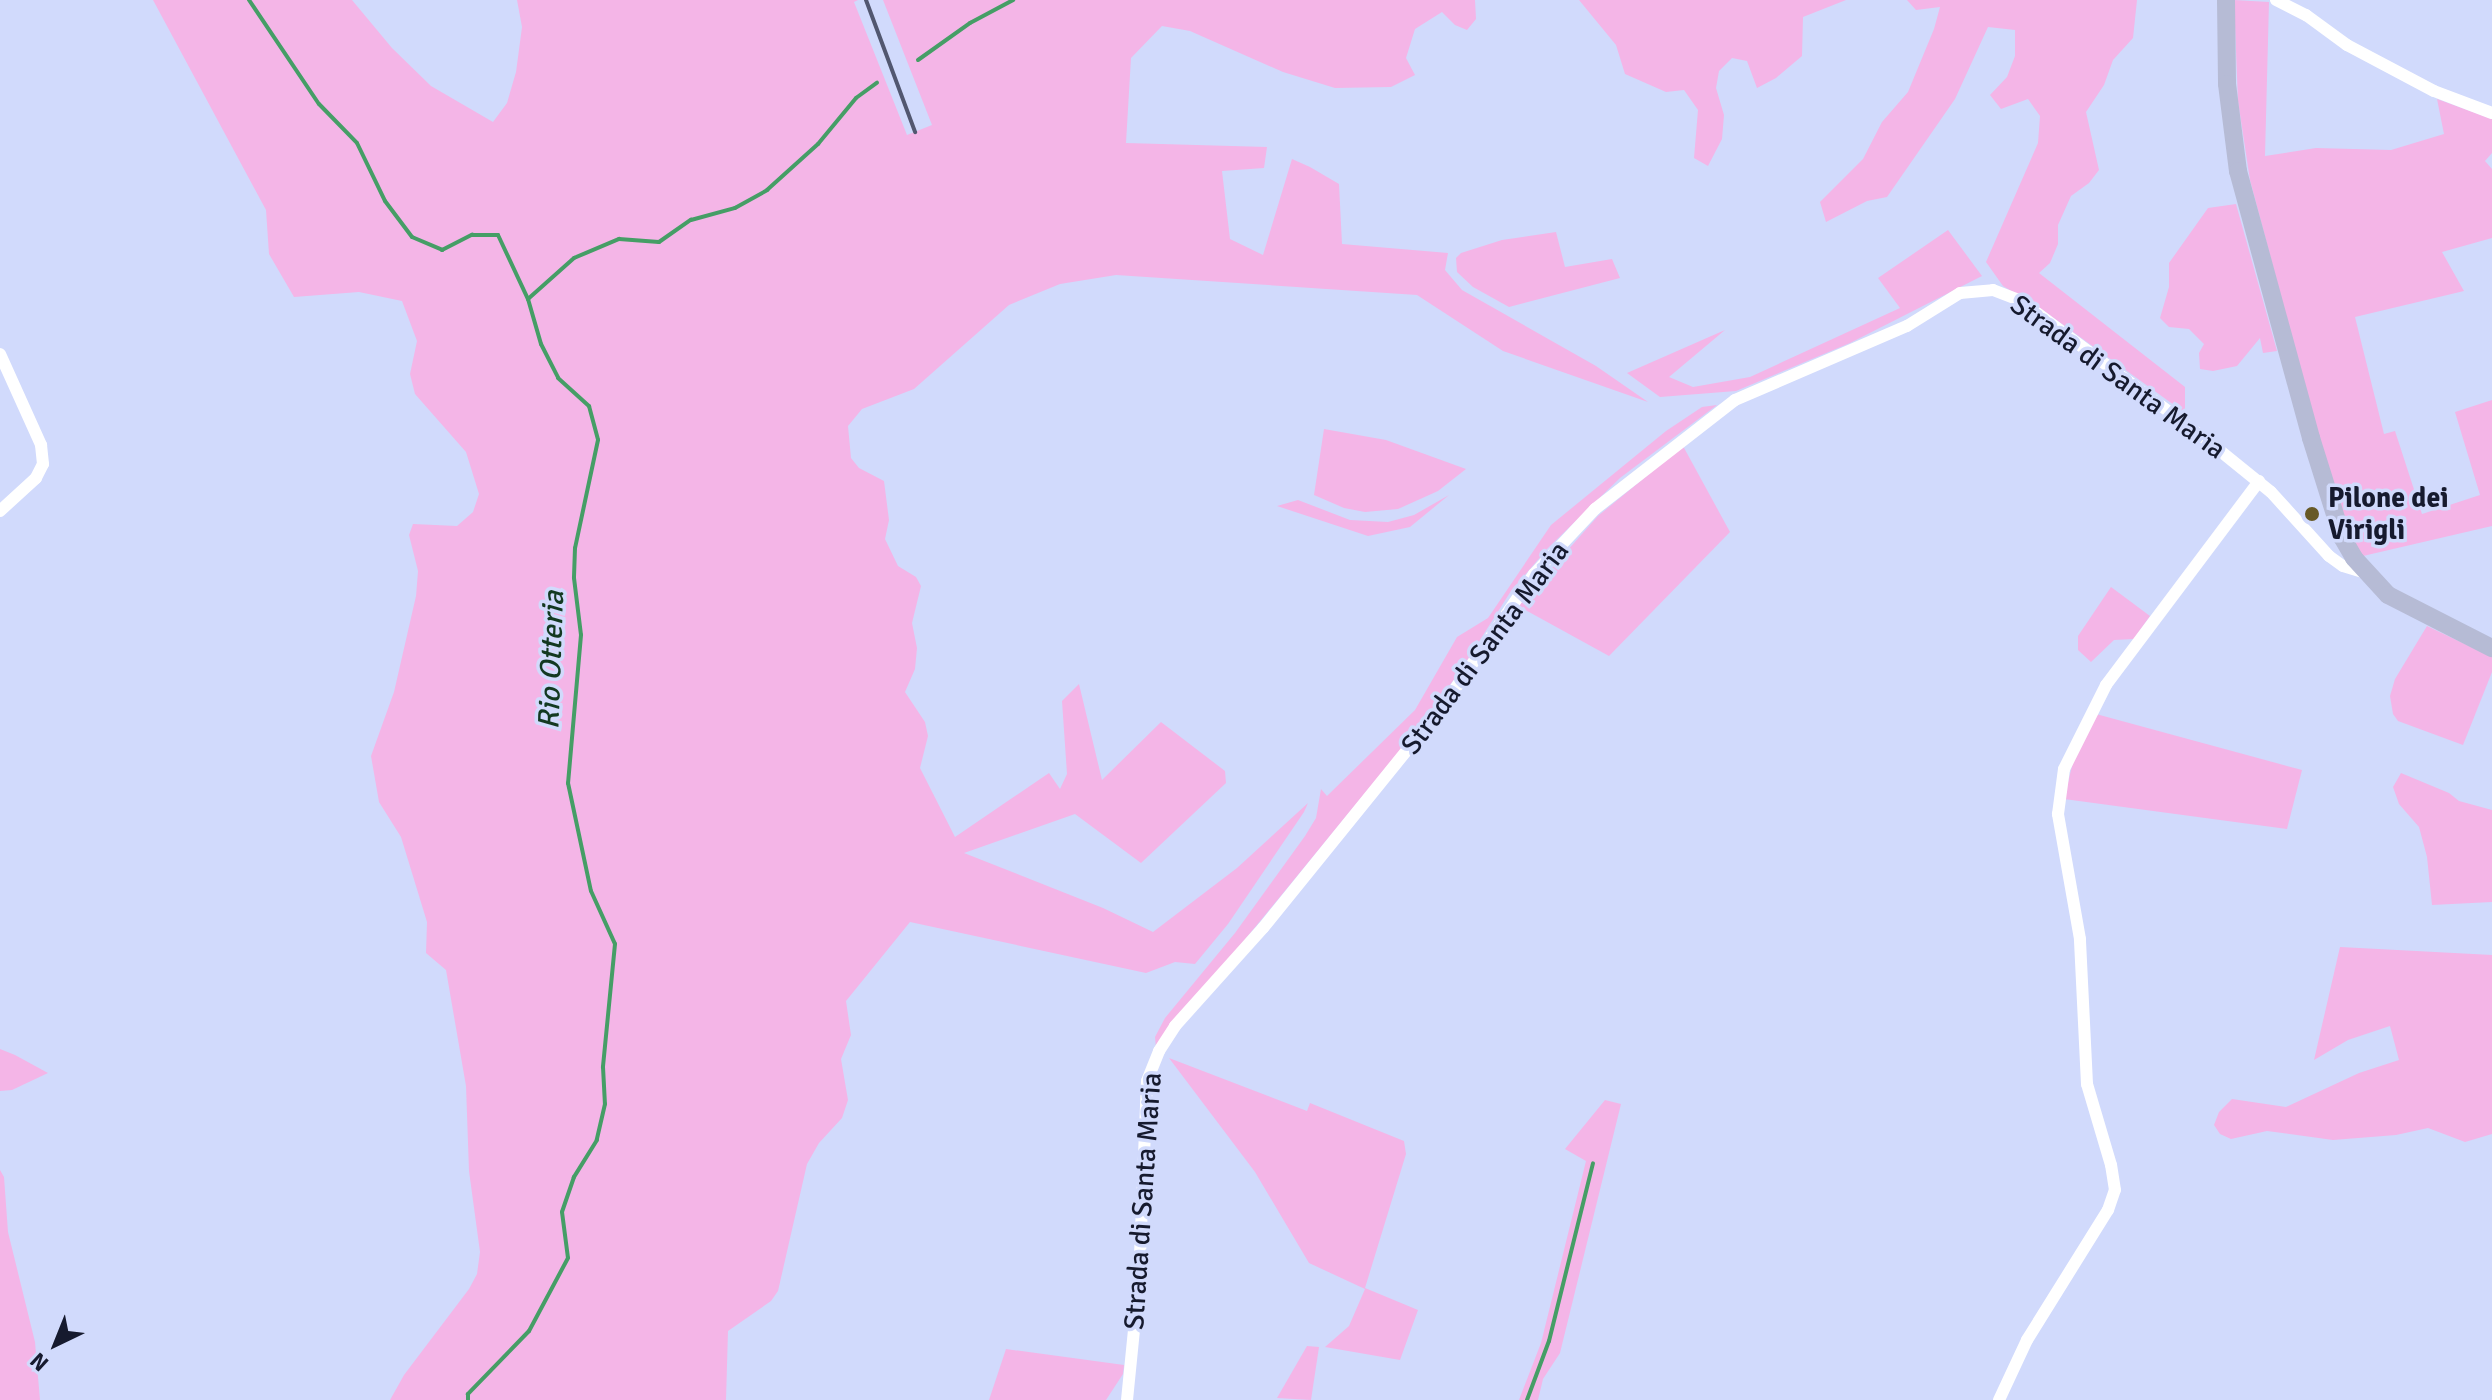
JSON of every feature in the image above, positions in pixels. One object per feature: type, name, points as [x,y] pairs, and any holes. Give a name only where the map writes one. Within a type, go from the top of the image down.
[{"type":"main road","points":[[2226,0],[2227,84],[2240,180],[2335,514],[2347,546],[2366,573],[2407,607],[2492,648]]},
{"type":"street","points":[[2276,0],[2306,15],[2347,45],[2434,91],[2492,113]]},
{"type":"street","name":"Strada di Santa Maria","points":[[1127,1400],[1139,1280],[1147,1081],[1153,1061],[1175,1026],[1263,928],[1446,702],[1522,589],[1588,515],[1648,465],[1742,396],[1907,326],[1960,293],[1981,288],[2021,301],[2259,481],[2329,556],[2343,566],[2366,573]]},
{"type":"street","points":[[0,354],[41,445],[43,464],[36,478],[0,511]]},
{"type":"street","points":[[1999,1400],[2027,1340],[2108,1210],[2115,1190],[2087,1084],[2081,951],[2058,814],[2064,769],[2106,685],[2259,481]]},
{"type":"shaded area","points":[[153,0],[352,0],[392,48],[431,86],[493,122],[507,103],[516,72],[522,27],[517,0],[858,0],[854,2],[907,135],[932,125],[883,0],[1475,0],[1476,19],[1467,30],[1455,25],[1442,12],[1415,29],[1406,58],[1415,75],[1391,87],[1335,88],[1283,72],[1190,31],[1162,26],[1131,58],[1126,143],[1267,147],[1264,168],[1222,171],[1230,239],[1263,255],[1292,159],[1310,167],[1339,184],[1342,244],[1448,253],[1445,270],[1462,290],[1596,366],[1648,402],[1503,351],[1417,295],[1116,275],[1060,284],[1009,305],[914,389],[862,409],[848,426],[851,458],[859,468],[884,481],[889,520],[885,539],[898,566],[916,577],[921,586],[912,623],[917,648],[915,669],[905,692],[925,722],[928,736],[920,768],[955,837],[1049,773],[1060,789],[1067,774],[1062,701],[1079,684],[1102,780],[1161,722],[1225,771],[1226,783],[1141,863],[1075,814],[964,853],[1103,908],[1153,932],[1237,868],[1308,803],[1304,812],[1228,924],[1195,964],[1175,962],[1146,973],[910,922],[846,1001],[851,1035],[841,1059],[848,1100],[842,1118],[819,1143],[807,1164],[778,1291],[771,1301],[728,1331],[726,1400],[390,1400],[404,1375],[469,1289],[477,1274],[480,1252],[469,1171],[466,1086],[446,970],[426,953],[427,922],[401,837],[379,802],[371,756],[394,692],[416,596],[418,571],[409,535],[413,524],[457,526],[473,512],[479,494],[466,452],[415,394],[410,374],[417,341],[402,301],[359,292],[294,297],[269,254],[266,210]]},
{"type":"shaded area","points":[[1579,0],[1846,0],[1803,17],[1802,56],[1776,78],[1757,88],[1747,61],[1732,58],[1719,71],[1716,88],[1724,115],[1722,139],[1708,166],[1694,158],[1698,110],[1684,90],[1666,92],[1625,74],[1616,45]]},
{"type":"shaded area","points":[[1907,0],[2137,0],[2133,38],[2113,60],[2104,85],[2086,112],[2099,170],[2089,183],[2071,196],[2058,225],[2058,244],[2050,263],[2039,273],[2185,387],[2185,413],[2040,308],[2003,286],[1986,262],[2038,143],[2040,116],[2028,99],[2001,109],[1990,95],[2007,77],[2015,56],[2015,30],[1988,27],[1955,99],[1887,197],[1867,201],[1826,222],[1820,202],[1863,159],[1882,122],[1908,92],[1934,29],[1940,7],[1916,10]]},
{"type":"shaded area","points":[[2234,0],[2269,2],[2265,156],[2316,148],[2391,150],[2444,134],[2437,99],[2492,119],[2492,153],[2485,161],[2492,169],[2492,238],[2442,252],[2464,291],[2355,317],[2384,434],[2395,431],[2422,514],[2480,495],[2455,412],[2492,400],[2492,526],[2363,556],[2352,539],[2318,436],[2250,180],[2238,101]]},
{"type":"shaded area","points":[[2236,204],[2277,351],[2263,353],[2260,338],[2237,366],[2213,371],[2200,369],[2199,353],[2204,344],[2189,329],[2169,327],[2160,318],[2169,287],[2169,263],[2208,208]]},
{"type":"shaded area","points":[[1948,230],[1982,276],[1850,343],[1736,391],[1660,397],[1627,373],[1725,330],[1669,377],[1693,387],[1750,377],[1900,308],[1878,278]]},
{"type":"shaded area","points":[[1556,232],[1565,267],[1612,259],[1620,278],[1509,307],[1473,287],[1457,272],[1456,258],[1461,253],[1502,240]]},
{"type":"shaded area","points":[[1717,405],[1620,478],[1548,548],[1511,591],[1461,670],[1411,737],[1156,1048],[1155,1037],[1165,1018],[1235,933],[1305,836],[1316,818],[1321,789],[1327,796],[1415,710],[1457,637],[1488,618],[1551,525],[1666,431],[1702,407]]},
{"type":"shaded area","points":[[1324,429],[1386,440],[1466,469],[1438,491],[1398,509],[1365,512],[1344,508],[1314,495]]},
{"type":"shaded area","points":[[1683,446],[1730,532],[1609,656],[1518,606],[1598,516]]},
{"type":"shaded area","points":[[1449,495],[1410,527],[1368,536],[1277,506],[1298,500],[1350,520],[1388,522],[1414,515]]},
{"type":"shaded area","points":[[2111,587],[2150,616],[2134,639],[2114,640],[2091,662],[2078,650],[2078,636]]},
{"type":"shaded area","points":[[2427,626],[2492,657],[2492,672],[2463,745],[2398,721],[2393,714],[2390,696],[2395,679]]},
{"type":"shaded area","points":[[2096,714],[2302,770],[2287,829],[2064,799],[2073,762]]},
{"type":"shaded area","points":[[2401,773],[2449,793],[2459,801],[2492,810],[2492,902],[2432,905],[2427,857],[2419,827],[2399,804],[2393,787]]},
{"type":"shaded area","points":[[2340,947],[2492,955],[2492,1134],[2465,1142],[2428,1128],[2396,1135],[2333,1140],[2267,1131],[2231,1139],[2220,1134],[2214,1125],[2219,1112],[2232,1099],[2286,1107],[2359,1073],[2399,1060],[2390,1026],[2348,1040],[2314,1060]]},
{"type":"shaded area","points":[[0,1049],[48,1073],[12,1090],[0,1091]]},
{"type":"shaded area","points":[[1169,1058],[1307,1111],[1310,1103],[1404,1141],[1406,1154],[1365,1288],[1418,1310],[1400,1360],[1325,1347],[1349,1326],[1365,1289],[1309,1263],[1255,1172]]},
{"type":"shaded area","points":[[1605,1100],[1621,1104],[1560,1353],[1543,1379],[1538,1400],[1519,1400],[1541,1343],[1586,1161],[1565,1149]]},
{"type":"shaded area","points":[[0,1170],[4,1177],[8,1232],[35,1342],[40,1400],[0,1400]]},
{"type":"shaded area","points":[[1307,1346],[1319,1347],[1311,1400],[1277,1398]]},
{"type":"shaded area","points":[[1006,1349],[1124,1365],[1123,1374],[1106,1400],[989,1400]]},
{"type":"waterway","name":"Rio Otteria","points":[[249,0],[319,104],[357,143],[385,201],[412,237],[442,250],[472,235],[498,235],[528,299],[541,344],[558,378],[589,406],[598,440],[575,548],[574,578],[581,635],[568,783],[591,891],[615,944],[603,1067],[605,1104],[597,1140],[574,1177],[562,1212],[568,1258],[529,1331],[468,1394],[468,1400]]},
{"type":"waterway","points":[[918,60],[970,23],[1013,0]]},
{"type":"waterway","points":[[528,299],[574,258],[619,239],[659,242],[691,220],[735,208],[767,190],[818,144],[856,98],[877,83]]},
{"type":"waterway","points":[[1527,1400],[1549,1341],[1593,1163]]},
{"type":"railway","points":[[866,0],[915,132]]},
{"type":"place","name":"Pilone dei Virigli","points":[[2312,514]]}]
